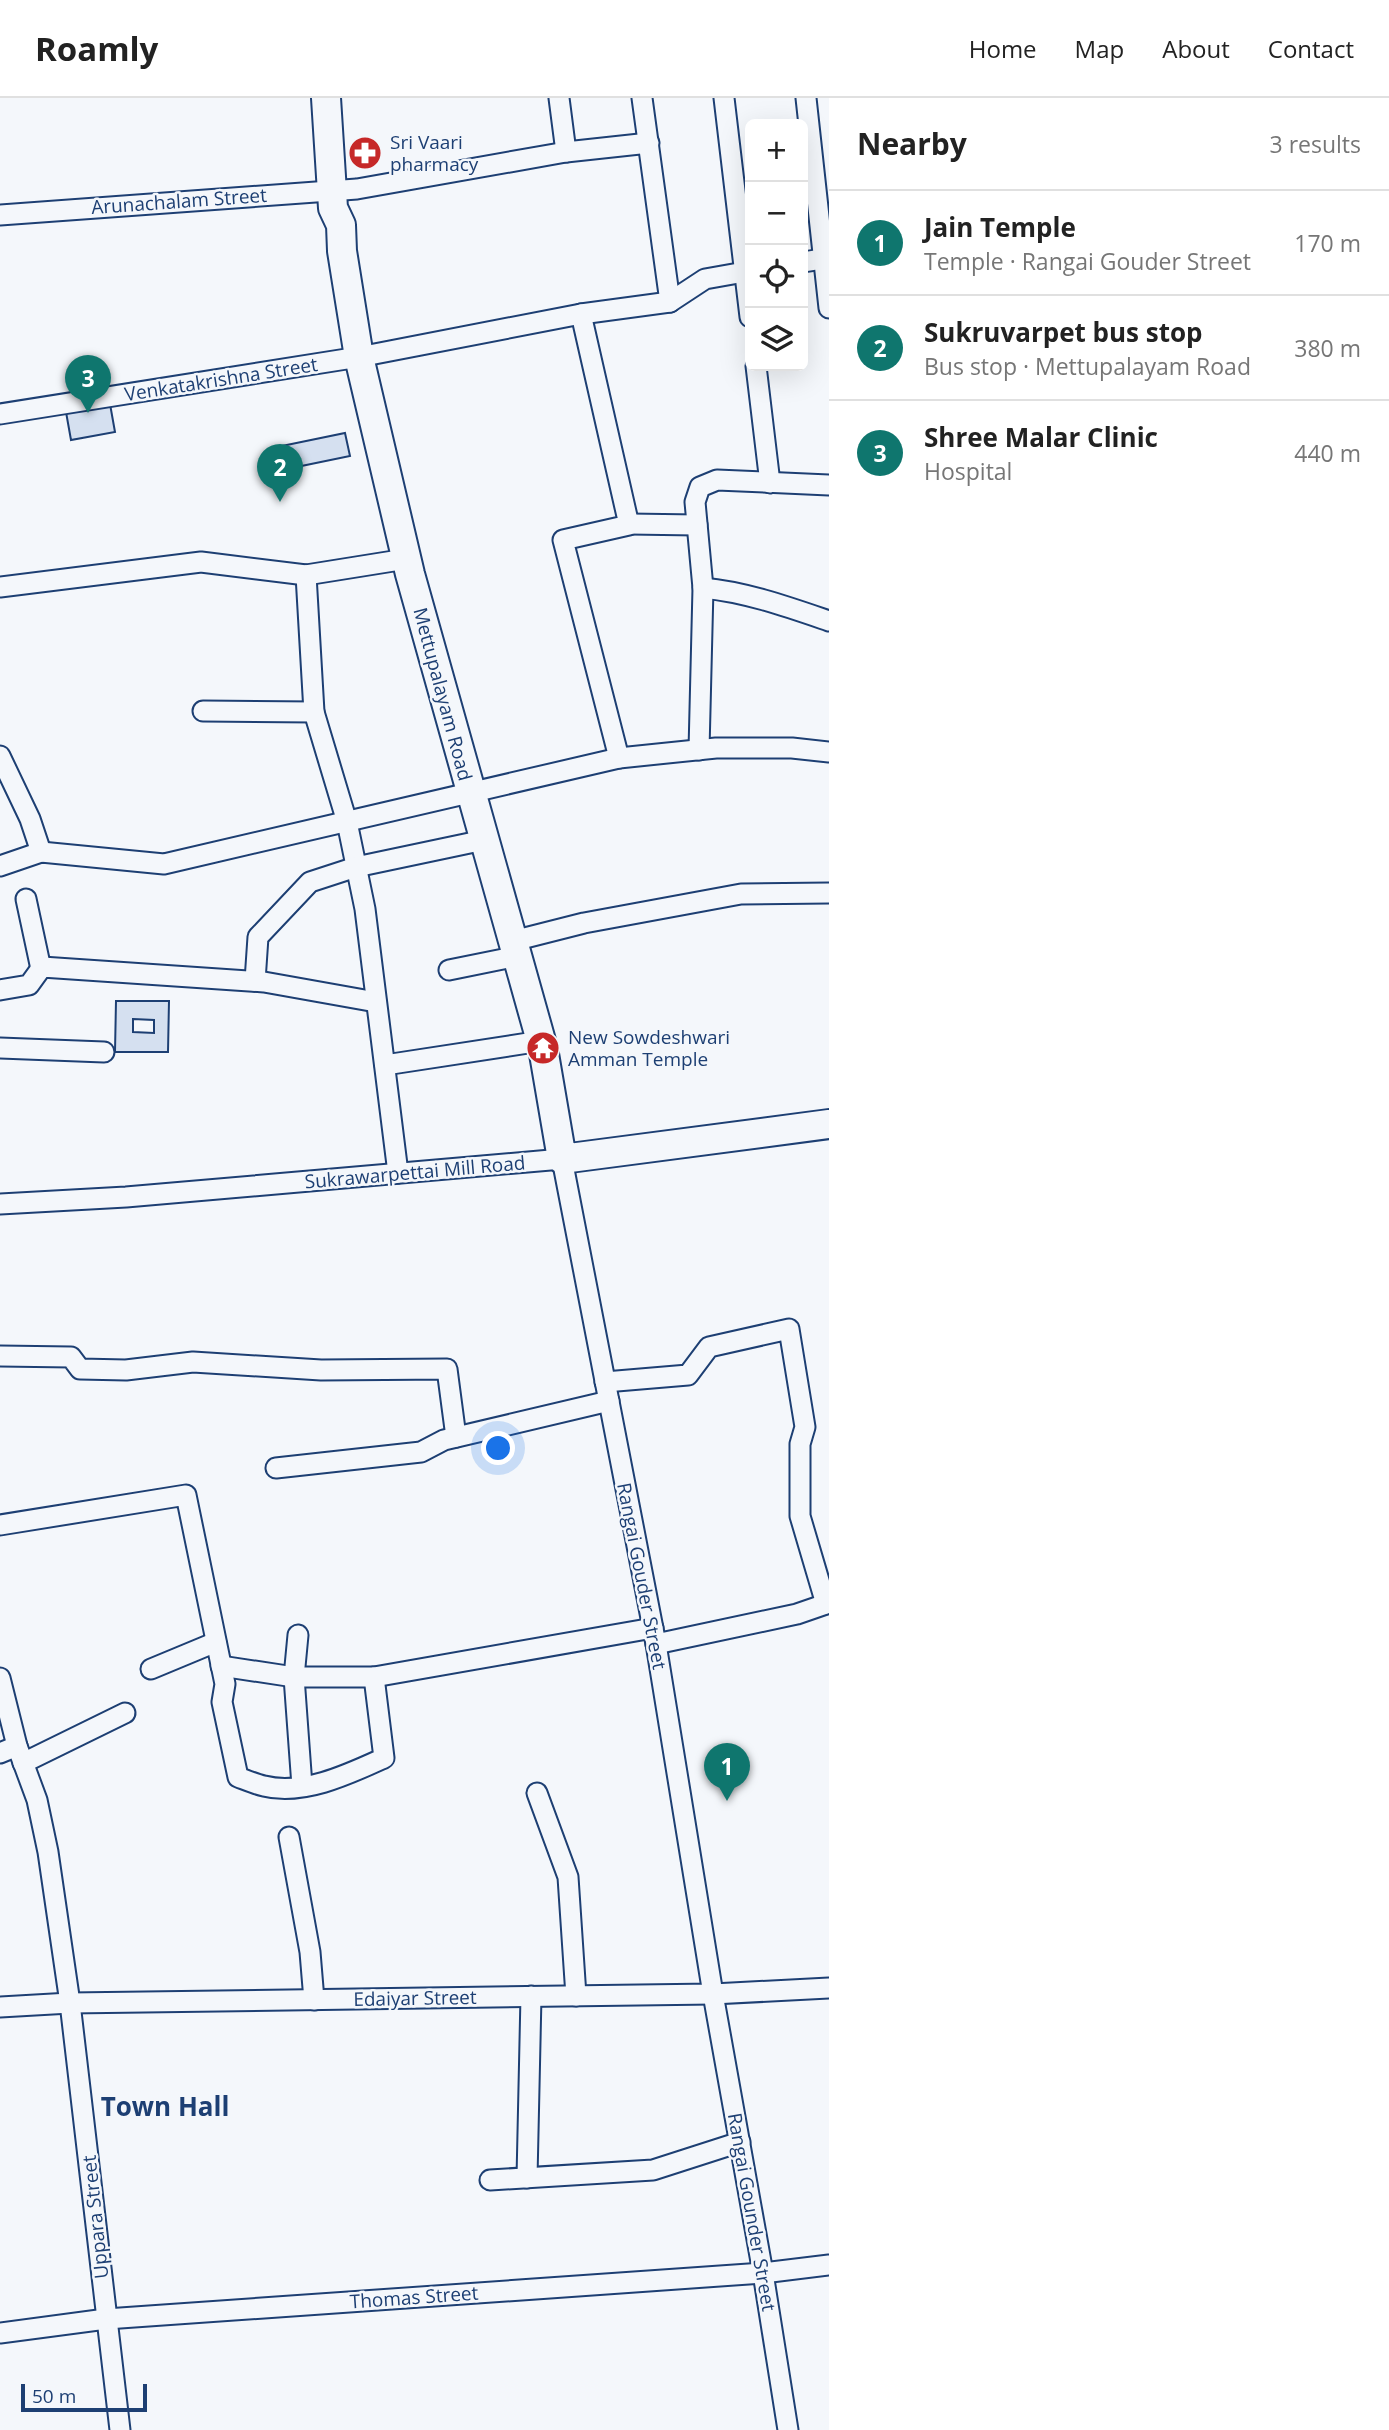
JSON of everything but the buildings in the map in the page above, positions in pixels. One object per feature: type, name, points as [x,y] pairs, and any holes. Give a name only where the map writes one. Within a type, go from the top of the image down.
[{"type":"highway","name":"Mettupalayam Road","points":[[326,98],[346,190]]},
{"type":"highway","name":"Mettupalayam Road","points":[[345,98],[346,190],[333,208],[341,225],[342,251],[359,357],[406,559],[541,1041],[562,1159]]},
{"type":"highway","name":"Sukrawarpettai Mill Road","points":[[562,1159],[829,1124]]},
{"type":"street","points":[[559,98],[566,152]]},
{"type":"street","points":[[642,98],[670,302],[705,279],[745,272]]},
{"type":"street","points":[[724,98],[745,250]]},
{"type":"street","points":[[806,98],[826,258],[829,308]]},
{"type":"street","name":"Arunachalam Street","points":[[0,215],[346,190],[566,152],[649,144]]},
{"type":"street","points":[[808,261],[826,258]]},
{"type":"street","name":"Venkatakrishna Street","points":[[0,414],[359,357],[581,314],[670,302]]},
{"type":"street","points":[[581,314],[629,524]]},
{"type":"street","points":[[757,371],[770,483]]},
{"type":"street","points":[[699,750],[703,588],[695,502],[700,487],[717,480],[829,485]]},
{"type":"street","points":[[619,758],[563,540],[629,524],[697,525]]},
{"type":"street","points":[[0,587],[201,562],[306,575],[406,559]]},
{"type":"street","points":[[306,575],[314,712],[347,822],[365,909],[398,1173]]},
{"type":"street","points":[[703,588],[772,602],[829,621]]},
{"type":"street","points":[[203,711],[314,712]]},
{"type":"street","points":[[0,866],[41,852],[164,864],[619,758],[699,750],[792,748],[829,752]]},
{"type":"street","points":[[0,755],[30,819],[41,852]]},
{"type":"street","points":[[255,981],[258,937],[310,882],[356,867],[484,840]]},
{"type":"street","points":[[449,970],[584,923],[741,894],[829,893]]},
{"type":"street","points":[[26,899],[41,969]]},
{"type":"street","points":[[0,990],[29,985],[42,967],[255,981],[376,1002]]},
{"type":"street","points":[[384,1065],[541,1041]]},
{"type":"street","points":[[0,1048],[104,1052]]},
{"type":"street","name":"Sukrawarpettai Mill Road","points":[[0,1204],[126,1197],[562,1159]]},
{"type":"street","name":"Rangai Gouder Street","points":[[562,1159],[655,1636],[713,1994]]},
{"type":"street","points":[[221,1666],[294,1677],[374,1677],[797,1615],[827,1604],[800,1516],[800,1444],[805,1427],[789,1329],[709,1347],[688,1375],[607,1391],[444,1440],[421,1452],[276,1468]]},
{"type":"street","points":[[0,1356],[71,1357],[80,1369],[126,1370],[192,1362],[321,1370],[447,1369],[456,1437]]},
{"type":"street","points":[[0,1525],[186,1495],[225,1684],[222,1702],[238,1777],[265,1787],[302,1786],[341,1778],[384,1758],[374,1677]]},
{"type":"street","points":[[298,1635],[294,1677],[302,1786]]},
{"type":"street","points":[[151,1670],[216,1642]]},
{"type":"street","name":"Uppara Street","points":[[0,1678],[13,1754],[37,1800],[48,1852],[70,2003],[120,2430]]},
{"type":"street","points":[[13,1754],[125,1713]]},
{"type":"street","points":[[537,1793],[568,1877],[576,1996]]},
{"type":"street","points":[[289,1837],[310,1952],[314,2000]]},
{"type":"street","name":"Edaiyar Street","points":[[0,2007],[70,2003],[713,1994],[829,1987]]},
{"type":"street","name":"Rangai Gounder Street","points":[[713,1994],[788,2430]]},
{"type":"street","points":[[527,2178],[531,1996]]},
{"type":"street","points":[[490,2180],[653,2170],[740,2141]]},
{"type":"street","name":"Thomas Street","points":[[0,2333],[106,2319],[763,2273],[829,2265]]},
{"type":"place","name":"Sri Vaari pharmacy","points":[[365,153]]},
{"type":"place","name":"Shree Malar Clinic","points":[[88,413]]},
{"type":"place","name":"Sukruvarpet bus stop","points":[[280,502]]},
{"type":"place","name":"New Sowdeshwari Amman Temple","points":[[543,1048]]},
{"type":"place","name":"Jain Temple","points":[[727,1801]]},
{"type":"district","name":"Town Hall","points":[[165,2107]]}]
